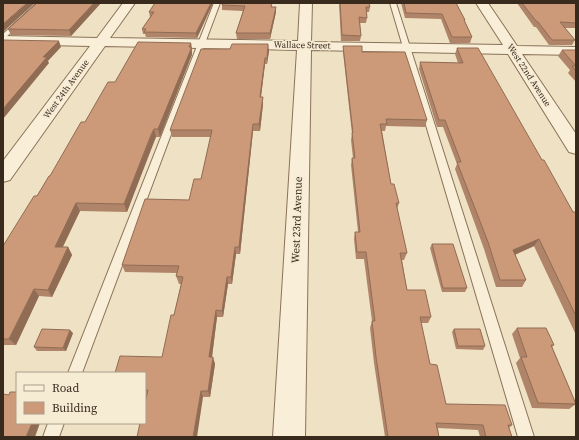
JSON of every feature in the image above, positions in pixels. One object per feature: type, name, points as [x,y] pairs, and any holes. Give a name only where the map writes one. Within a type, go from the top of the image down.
[{"type":"street","name":"West 24th Avenue","points":[[3,175],[129,3]]},
{"type":"street","name":"West 23rd Avenue","points":[[289,437],[306,3]]},
{"type":"street","name":"West 22nd Avenue","points":[[482,3],[576,148]]},
{"type":"street","name":"Wallace Street","points":[[3,39],[576,51]]},
{"type":"lane","points":[[3,39],[40,3]]},
{"type":"lane","points":[[75,372],[217,3]]},
{"type":"lane","points":[[394,3],[526,437]]},
{"type":"lane","points":[[51,437],[56,424]]},
{"type":"building","points":[[3,3],[27,3],[3,24]]},
{"type":"building","points":[[37,3],[94,3],[69,30],[8,29]]},
{"type":"building","points":[[155,3],[211,3],[196,33],[144,32],[146,29],[142,29],[154,12],[149,12]]},
{"type":"building","points":[[223,3],[272,3],[271,7],[276,7],[270,33],[236,33],[245,6],[222,5]]},
{"type":"building","points":[[340,3],[369,3],[370,7],[366,7],[367,18],[359,17],[361,36],[342,35]]},
{"type":"building","points":[[404,3],[456,3],[472,37],[452,37],[442,14],[406,13]]},
{"type":"building","points":[[522,3],[576,4],[576,23],[560,22],[575,40],[552,40]]},
{"type":"building","points":[[3,40],[59,41],[43,57],[47,57],[3,109]]},
{"type":"building","points":[[138,42],[191,43],[189,47],[191,47],[191,49],[158,129],[154,129],[151,135],[124,204],[76,203],[55,247],[68,247],[48,290],[34,289],[9,339],[3,339],[3,246],[34,196],[37,196],[50,176],[81,122],[85,122],[108,82],[115,82]]},
{"type":"building","points":[[232,44],[268,44],[260,97],[263,97],[259,124],[253,124],[239,247],[235,247],[231,277],[227,277],[222,311],[216,310],[209,357],[213,357],[208,391],[201,391],[193,437],[137,437],[140,424],[146,424],[146,399],[148,390],[146,390],[146,372],[115,372],[120,356],[162,357],[171,315],[174,315],[183,277],[176,276],[179,266],[122,265],[145,199],[189,200],[194,179],[201,179],[212,130],[170,130],[201,49],[230,49]]},
{"type":"building","points":[[343,46],[362,46],[362,52],[405,52],[427,120],[386,119],[387,124],[380,124],[391,184],[394,184],[399,203],[396,203],[407,253],[400,253],[407,290],[425,290],[431,317],[420,317],[430,364],[437,365],[446,404],[505,405],[512,425],[508,425],[512,437],[486,437],[483,425],[436,423],[439,437],[388,437],[376,357],[372,321],[375,321],[366,252],[357,252],[355,232],[360,232],[352,158],[355,158]]},
{"type":"building","points":[[457,48],[478,48],[542,160],[544,160],[573,212],[576,213],[576,316],[539,239],[513,250],[526,280],[500,280],[488,242],[457,162],[461,162],[445,120],[439,120],[420,62],[463,63]]},
{"type":"building","points":[[562,50],[576,50],[576,66]]},
{"type":"building","points":[[432,244],[453,244],[467,288],[443,288]]},
{"type":"building","points":[[517,328],[546,328],[554,345],[551,345],[576,404],[538,403],[521,357],[527,357]]},
{"type":"building","points":[[42,329],[70,330],[63,348],[34,347]]},
{"type":"building","points":[[454,329],[480,329],[485,346],[458,346]]},
{"type":"building","points":[[10,392],[16,392],[16,424],[32,424],[26,437],[3,437],[3,394],[9,395]]}]
